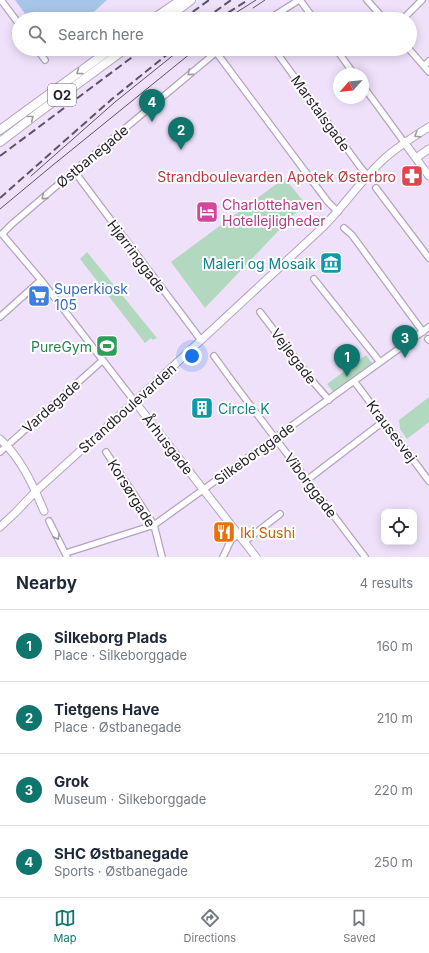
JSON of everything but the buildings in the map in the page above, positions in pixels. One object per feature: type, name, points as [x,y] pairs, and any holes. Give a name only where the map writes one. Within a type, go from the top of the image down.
[{"type":"main road","points":[[163,12],[181,0]]},
{"type":"main road","points":[[175,12],[191,0]]},
{"type":"main road","name":"O2","points":[[0,130],[101,56]]},
{"type":"main road","name":"O2","points":[[0,142],[115,56]]},
{"type":"street","points":[[1,0],[12,15]]},
{"type":"street","points":[[280,12],[300,0],[309,12]]},
{"type":"street","points":[[367,0],[378,12]]},
{"type":"street","points":[[410,12],[422,0]]},
{"type":"street","points":[[42,56],[45,60]]},
{"type":"street","name":"Østbanegade","points":[[2,234],[74,171],[211,56]]},
{"type":"street","points":[[222,56],[328,202],[338,212]]},
{"type":"street","name":"Marstalsgade","points":[[279,56],[368,176]]},
{"type":"street","points":[[341,56],[350,68]]},
{"type":"street","points":[[415,56],[429,72]]},
{"type":"street","points":[[424,66],[429,60]]},
{"type":"street","points":[[369,94],[429,176]]},
{"type":"street","name":"Strandboulevarden","points":[[0,527],[36,491],[135,402],[322,228],[338,212],[384,159],[404,142],[429,127]]},
{"type":"street","points":[[416,158],[429,149]]},
{"type":"street","name":"Hjørringgade","points":[[74,171],[201,340]]},
{"type":"street","points":[[376,188],[429,258]]},
{"type":"street","points":[[344,228],[352,235],[423,332]]},
{"type":"street","name":"Århusgade","points":[[2,234],[41,280],[256,557]]},
{"type":"street","points":[[314,278],[380,362]]},
{"type":"street","points":[[0,317],[41,280]]},
{"type":"street","name":"Vejlegade","points":[[260,312],[329,400]]},
{"type":"street","name":"Silkeborggade","points":[[66,555],[154,525],[429,327]]},
{"type":"street","name":"Viborggade","points":[[214,356],[365,557]]},
{"type":"street","name":"Vardegade","points":[[0,452],[103,360]]},
{"type":"street","name":"Krausesvej","points":[[354,381],[429,481]]},
{"type":"street","points":[[307,480],[384,421]]},
{"type":"street","points":[[0,439],[7,445],[16,457],[36,491],[44,511]]},
{"type":"street","name":"Korsørgade","points":[[106,452],[154,525],[162,557]]},
{"type":"street","points":[[244,542],[280,514]]},
{"type":"street","points":[[49,521],[66,555]]},
{"type":"street","points":[[223,557],[232,540],[238,535]]},
{"type":"green space","points":[[286,180],[305,203],[205,308],[171,262],[275,185]]},
{"type":"green space","points":[[87,252],[157,338],[153,340],[151,338],[145,343],[80,259]]},
{"type":"green space","points":[[366,355],[372,363],[333,392],[327,384]]},
{"type":"green space","points":[[429,397],[429,422],[407,439],[400,429],[399,420]]},
{"type":"water","points":[[15,0],[107,0],[94,12],[24,12]]},
{"type":"tram line","points":[[237,12],[256,0]]},
{"type":"tram line","points":[[253,8],[265,0]]},
{"type":"tram line","points":[[31,176],[115,102],[172,56]]},
{"type":"tram line","points":[[0,209],[187,56]]},
{"type":"railway","points":[[193,12],[209,0]]},
{"type":"railway","points":[[215,12],[231,0]]},
{"type":"railway","points":[[229,12],[248,0]]},
{"type":"railway","points":[[0,156],[134,56]]},
{"type":"railway","points":[[0,198],[112,99],[165,56]]},
{"type":"place","name":"SHC Østbanegade","points":[[152,122]]},
{"type":"place","name":"Tietgens Have","points":[[181,150]]},
{"type":"place","name":"Strandboulevarden Apotek Østerbro","points":[[412,176]]},
{"type":"place","name":"Charlottehaven Hotellejligheder","points":[[207,212]]},
{"type":"place","name":"Maleri og Mosaik","points":[[331,263]]},
{"type":"place","name":"Superkiosk 105","points":[[39,296]]},
{"type":"place","name":"PureGym","points":[[107,346]]},
{"type":"place","name":"Grok","points":[[405,358]]},
{"type":"place","name":"Silkeborg Plads","points":[[347,377]]},
{"type":"place","name":"Circle K","points":[[202,408]]},
{"type":"place","name":"Iki Sushi","points":[[224,532]]}]
